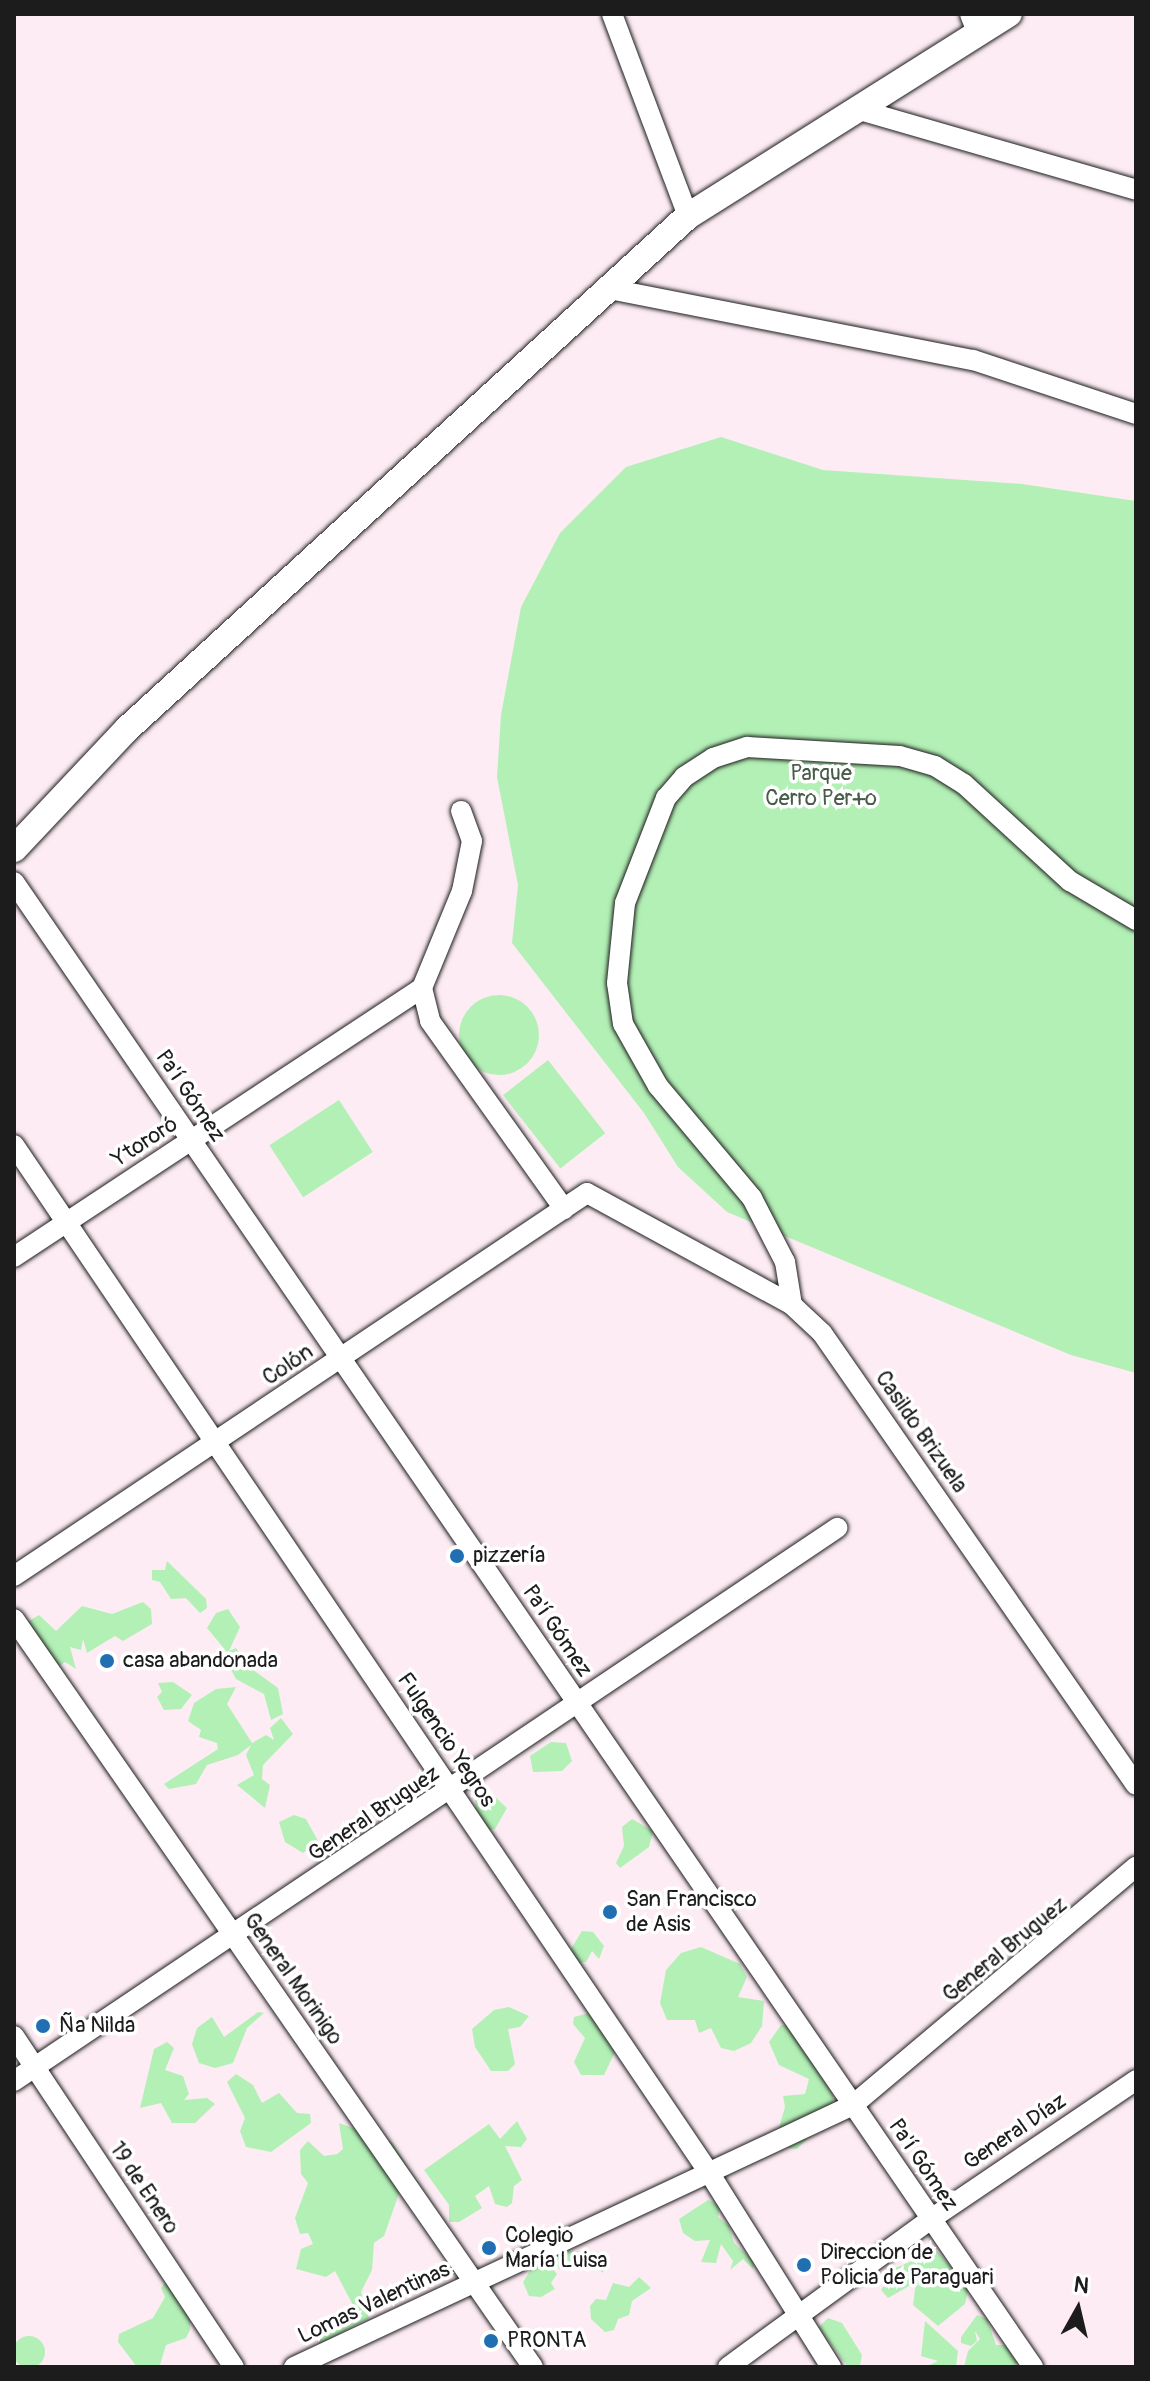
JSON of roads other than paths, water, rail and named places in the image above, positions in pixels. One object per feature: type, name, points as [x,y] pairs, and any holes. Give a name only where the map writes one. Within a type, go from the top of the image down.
[{"type":"main road","points":[[14,849],[127,729],[605,288],[688,216],[856,109],[973,23],[1009,14]]},
{"type":"street","points":[[612,14],[688,216]]},
{"type":"street","points":[[856,109],[1136,190]]},
{"type":"street","points":[[605,288],[973,360],[1136,414]]},
{"type":"street","points":[[792,1305],[785,1262],[752,1198],[658,1086],[623,1024],[617,968],[625,903],[666,798],[684,777],[713,758],[747,747],[900,756],[935,766],[964,784],[1070,881],[1136,920]]},
{"type":"street","points":[[461,811],[472,841],[462,891],[422,988],[430,1021],[564,1209]]},
{"type":"street","name":"Pa'í Gómez","points":[[14,882],[1033,2367]]},
{"type":"street","name":"Ytororó","points":[[14,1257],[422,988]]},
{"type":"street","name":"Fulgencio Yegros","points":[[14,1145],[710,2174],[795,2316],[831,2367]]},
{"type":"street","name":"Casildo Brizuela","points":[[587,1193],[792,1305],[822,1333],[1136,1785]]},
{"type":"street","name":"Colón","points":[[14,1576],[587,1193]]},
{"type":"street","name":"General Bruguez","points":[[14,2081],[234,1937],[837,1528]]},
{"type":"street","name":"General Morinigo","points":[[14,1619],[533,2367]]},
{"type":"street","name":"General Bruguez","points":[[475,2282],[853,2105],[1136,1867]]},
{"type":"street","name":"19 de Enero","points":[[14,2036],[234,2367]]},
{"type":"street","name":"General Díaz","points":[[728,2367],[931,2219],[1136,2080]]},
{"type":"street","name":"Lomas Valentinas","points":[[294,2367],[475,2282]]},
{"type":"place","name":"pizzería","points":[[457,1556]]},
{"type":"place","name":"casa abandonada","points":[[107,1661]]},
{"type":"place","name":"San Francisco de Asis","points":[[610,1912]]},
{"type":"place","name":"Ña Nilda","points":[[43,2026]]},
{"type":"place","name":"Colegio María Luisa","points":[[489,2248]]},
{"type":"place","name":"Direccion de Policia de Paraguari","points":[[804,2265]]},
{"type":"place","name":"PRONTA","points":[[491,2341]]},
{"type":"park label","name":"Parque Cerro Per+o","points":[[821,786]]}]
